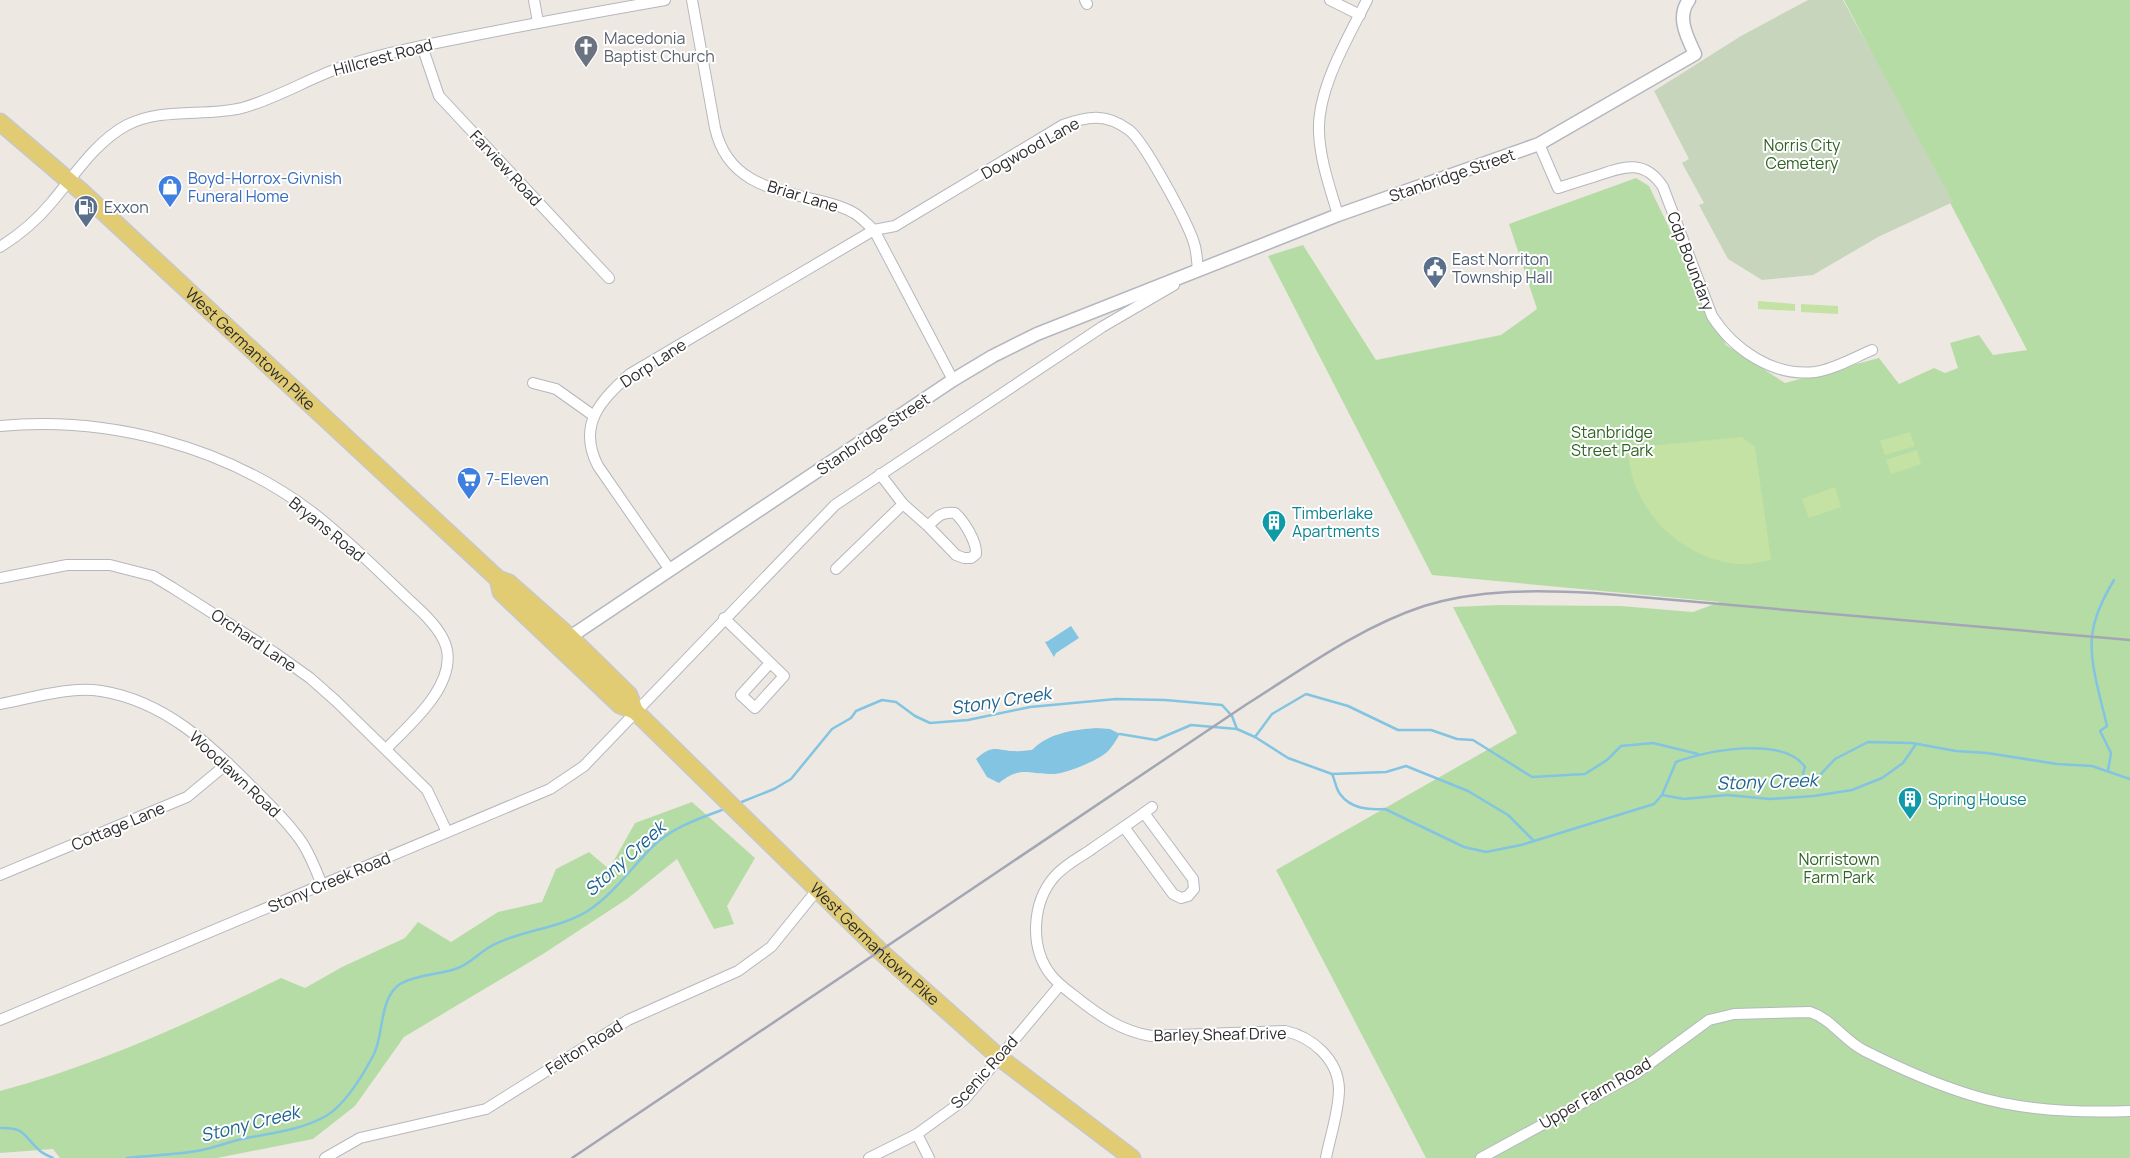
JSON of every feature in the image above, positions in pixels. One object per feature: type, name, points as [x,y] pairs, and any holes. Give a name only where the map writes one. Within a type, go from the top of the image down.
[{"type":"main road","name":"West Germantown Pike","points":[[0,122],[68,180],[498,579],[509,583],[570,637],[630,695],[635,711]]},
{"type":"main road","name":"West Germantown Pike","points":[[498,579],[501,592],[620,705],[635,711],[880,951],[1000,1058],[1132,1158]]},
{"type":"street","points":[[534,0],[538,22]]},
{"type":"street","name":"Hillcrest Road","points":[[0,247],[32,223],[52,202],[68,180],[105,141],[126,126],[144,118],[240,108],[273,99],[324,73],[346,65],[422,46],[538,22],[665,0]]},
{"type":"street","name":"Briar Lane","points":[[692,0],[718,143],[726,157],[736,169],[764,185],[853,212],[874,230],[953,380]]},
{"type":"street","points":[[1330,0],[1360,15]]},
{"type":"street","points":[[1338,215],[1321,150],[1319,132],[1320,110],[1337,60],[1367,0]]},
{"type":"street","name":"Stanbridge Street","points":[[570,637],[953,380],[993,356],[1037,334],[1338,215],[1539,144],[1695,54],[1684,28],[1684,16],[1689,0]]},
{"type":"street","name":"Farview Road","points":[[422,46],[439,96],[609,278]]},
{"type":"street","name":"Dogwood Lane","points":[[874,230],[895,226],[1063,125],[1085,117],[1101,118],[1130,130],[1140,142],[1184,219],[1194,244],[1198,270]]},
{"type":"street","name":"Cdp Boundary","points":[[1539,144],[1558,188],[1624,167],[1638,167],[1658,179],[1663,186],[1712,316],[1725,333],[1743,350],[1755,358],[1766,364],[1789,370],[1814,372],[1832,368],[1872,350]]},
{"type":"street","name":"Dorp Lane","points":[[670,570],[598,466],[590,451],[594,416],[601,403],[630,374],[874,230]]},
{"type":"street","name":"Stanbridge Street","points":[[635,711],[835,505],[1102,327],[1198,270]]},
{"type":"street","points":[[533,383],[556,389],[594,416]]},
{"type":"street","name":"Bryans Road","points":[[0,426],[49,424],[100,426],[157,438],[193,450],[239,469],[276,489],[312,512],[422,612],[434,625],[447,650],[447,666],[436,694],[386,749]]},
{"type":"street","points":[[880,474],[903,504],[956,554],[964,558],[971,558],[976,554],[977,547],[974,539],[955,513],[947,512],[939,515],[928,526]]},
{"type":"street","points":[[836,569],[903,504]]},
{"type":"street","name":"Orchard Lane","points":[[0,578],[67,565],[110,565],[153,576],[219,616],[310,678],[427,790],[447,832]]},
{"type":"street","points":[[724,618],[770,663]]},
{"type":"street","name":"Woodlawn Road","points":[[0,704],[72,690],[100,690],[149,705],[174,719],[228,763],[284,820],[301,841],[322,885]]},
{"type":"street","name":"Stony Creek Road","points":[[0,1020],[556,785],[584,766],[635,711]]},
{"type":"street","name":"Cottage Lane","points":[[0,875],[187,797],[228,763]]},
{"type":"street","name":"Barley Sheaf Drive","points":[[1124,827],[1173,894],[1181,898],[1188,896],[1194,888],[1193,880],[1148,810],[1061,870],[1048,886],[1037,914],[1037,938],[1046,967],[1060,985],[1109,1022],[1142,1034],[1150,1036],[1285,1031],[1296,1034],[1315,1044],[1334,1069],[1339,1088],[1326,1158]]},
{"type":"street","name":"Felton Road","points":[[325,1158],[360,1138],[486,1109],[628,1020],[738,971],[771,947],[817,890]]},
{"type":"street","name":"Scenic Road","points":[[869,1158],[917,1134],[964,1100],[1060,985]]},
{"type":"street","name":"Upper Farm Road","points":[[1481,1158],[1636,1073],[1709,1020],[1734,1014],[1801,1012],[1818,1014],[1846,1040],[1861,1049],[1915,1074],[1979,1098],[2074,1112],[2130,1111]]},
{"type":"street","points":[[917,1134],[929,1158]]},
{"type":"green space","name":"Norris City Cemetery","points":[[1808,0],[1843,0],[1953,202],[1878,237],[1813,275],[1762,280],[1728,259],[1699,205],[1704,203],[1682,163],[1689,159],[1654,91],[1741,36]]},
{"type":"green space","name":"Norristown Farm Park","points":[[1844,0],[2130,0],[2130,1158],[1426,1158],[1276,870],[1517,733],[1453,607],[1499,605],[1621,606],[1693,612],[1720,602],[1432,575],[1268,256],[1303,245],[1376,360],[1501,335],[1537,309],[1509,224],[1636,178],[1649,186],[1726,345],[1785,383],[1879,358],[1899,384],[1934,368],[1945,373],[1958,368],[1950,343],[1979,335],[1993,355],[2027,350]]},
{"type":"green space","points":[[1758,301],[1795,304],[1795,311],[1758,309]]},
{"type":"green space","points":[[1801,304],[1838,306],[1838,314],[1801,312]]},
{"type":"green space","points":[[1910,432],[1915,446],[1885,455],[1880,441]]},
{"type":"green space","points":[[1742,437],[1755,447],[1771,560],[1737,564],[1716,560],[1696,552],[1677,540],[1661,526],[1637,490],[1631,470],[1628,448]]},
{"type":"green space","points":[[1917,450],[1921,464],[1891,474],[1886,460]]},
{"type":"green space","points":[[1835,487],[1841,507],[1809,518],[1802,499]]},
{"type":"green space","points":[[692,802],[755,858],[727,906],[734,924],[714,929],[677,859],[627,899],[543,954],[404,1037],[355,1106],[313,1139],[217,1158],[60,1158],[53,1149],[0,1153],[0,1091],[72,1069],[143,1041],[213,1011],[281,978],[305,988],[342,967],[405,938],[418,922],[451,942],[498,912],[542,902],[556,869],[589,852],[609,869],[635,823]]},
{"type":"water","points":[[1071,626],[1079,638],[1056,653],[1054,657],[1045,642]]},
{"type":"water","points":[[1096,728],[1110,729],[1120,734],[1106,753],[1095,760],[1065,772],[1044,774],[1025,772],[1014,774],[999,783],[987,777],[976,759],[991,749],[1032,750],[1039,744],[1061,733]]},
{"type":"waterway","points":[[2108,771],[2111,753],[2100,731],[2107,726],[2093,665],[2092,641],[2094,623],[2114,580]]},
{"type":"waterway","name":"Stony Creek","points":[[1255,737],[1272,714],[1306,694],[1348,706],[1398,730],[1431,730],[1457,739],[1473,740],[1532,777],[1585,774],[1607,760],[1621,746],[1653,743],[1698,754]]},
{"type":"waterway","name":"Stony Creek","points":[[739,803],[774,789],[791,779],[832,729],[851,718],[856,711],[882,700],[896,702],[915,716],[930,723],[968,720],[1030,707],[1116,699],[1165,700],[1222,705],[1232,716],[1237,729],[1255,737],[1288,758],[1332,774],[1339,792],[1349,803],[1361,808],[1385,809],[1464,847],[1486,852],[1521,845],[1654,804],[1662,795],[1676,762],[1706,753],[1725,750],[1763,749],[1780,751],[1795,757],[1805,767],[1803,773],[1806,783],[1819,776],[1835,759],[1868,742],[1912,743],[1956,751],[1987,753],[2057,764],[2092,766],[2130,779]]},
{"type":"waterway","name":"Stony Creek","points":[[1120,734],[1156,740],[1191,725],[1237,729]]},
{"type":"waterway","name":"Stony Creek","points":[[1662,795],[1684,799],[1727,795],[1770,799],[1814,796],[1852,790],[1882,778],[1903,763],[1916,744]]},
{"type":"waterway","name":"Stony Creek","points":[[1332,774],[1386,772],[1406,766],[1468,791],[1508,815],[1534,841]]},
{"type":"waterway","name":"Stony Creek","points":[[127,1158],[202,1150],[240,1139],[297,1128],[326,1116],[347,1097],[370,1062],[377,1046],[388,998],[400,984],[414,978],[458,968],[504,940],[575,918],[605,898],[661,839],[688,823],[727,808]]},
{"type":"waterway","name":"Stony Creek","points":[[0,1128],[20,1131],[41,1151],[53,1158]]},
{"type":"railway","points":[[572,1158],[1247,704],[1333,649],[1377,625],[1424,606],[1466,596],[1508,592],[1594,593],[2130,640]]},
{"type":"place","name":"Macedonia Baptist Church","points":[[586,68]]},
{"type":"place","name":"Boyd-Horrox-Givnish Funeral Home","points":[[170,208]]},
{"type":"place","name":"Exxon","points":[[86,228]]},
{"type":"place","name":"East Norriton Township Hall","points":[[1435,289]]},
{"type":"place","name":"7-Eleven","points":[[469,500]]},
{"type":"place","name":"Timberlake Apartments","points":[[1274,543]]},
{"type":"place","name":"Spring House","points":[[1910,820]]},
{"type":"park label","name":"Stanbridge Street Park","points":[[1612,441]]}]
